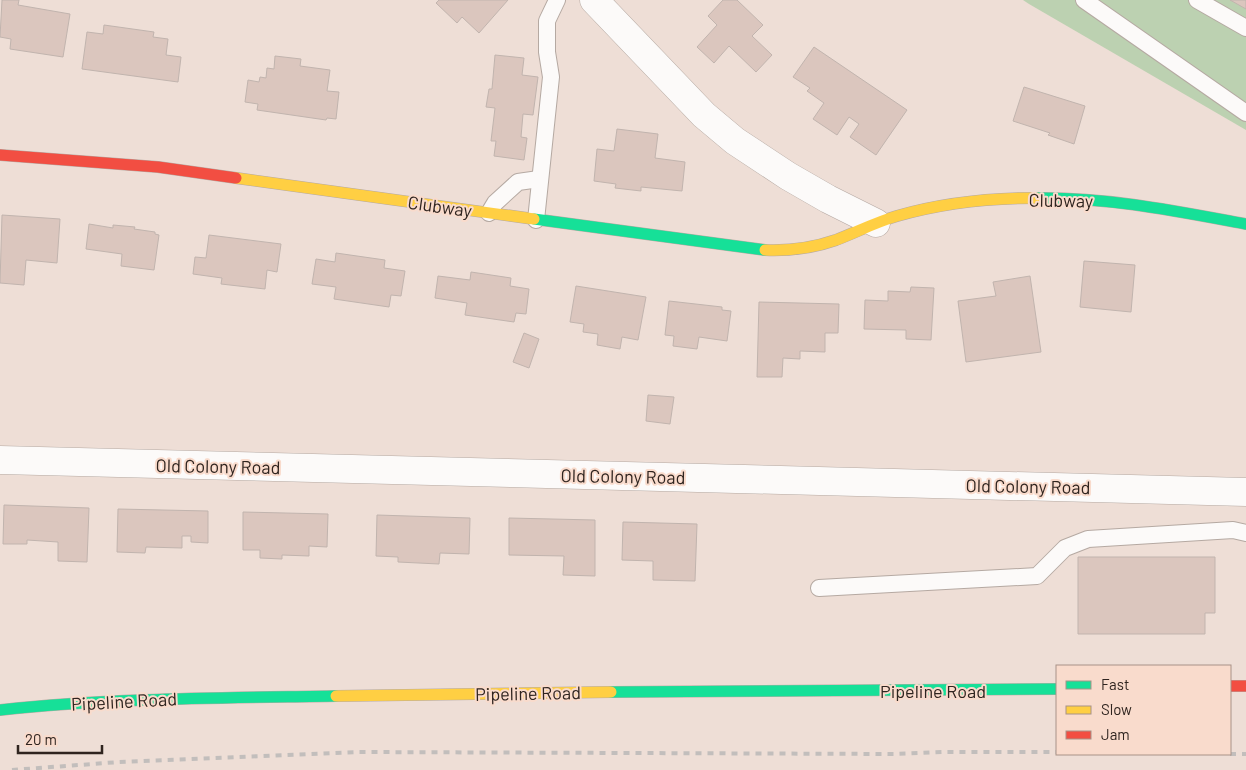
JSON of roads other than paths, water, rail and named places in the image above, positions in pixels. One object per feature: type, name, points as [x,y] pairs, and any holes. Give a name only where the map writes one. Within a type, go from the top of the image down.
[{"type":"street","points":[[594,0],[704,115],[735,141],[788,176],[876,223]]},
{"type":"street","name":"Clubway","points":[[0,155],[158,167],[536,220],[776,251],[813,247],[902,214],[933,208],[1001,200],[1093,199],[1130,203],[1246,224]]},
{"type":"street","name":"Old Colony Road","points":[[0,460],[1246,492]]},
{"type":"street","points":[[1231,686],[1246,686]]},
{"type":"street","name":"Pipeline Road","points":[[0,710],[45,705],[208,698],[529,692],[1056,689]]},
{"type":"lane","points":[[536,220],[551,78],[547,52],[547,21],[557,0]]},
{"type":"lane","points":[[1084,0],[1246,113]]},
{"type":"lane","points":[[1197,0],[1246,28]]},
{"type":"lane","points":[[488,213],[495,203],[518,182],[539,179]]},
{"type":"lane","points":[[819,588],[1037,576],[1065,548],[1088,539],[1233,530],[1246,533]]},
{"type":"railway","points":[[12,770],[119,762],[359,752],[896,754],[1056,752]]},
{"type":"railway","points":[[1231,754],[1246,754]]}]
